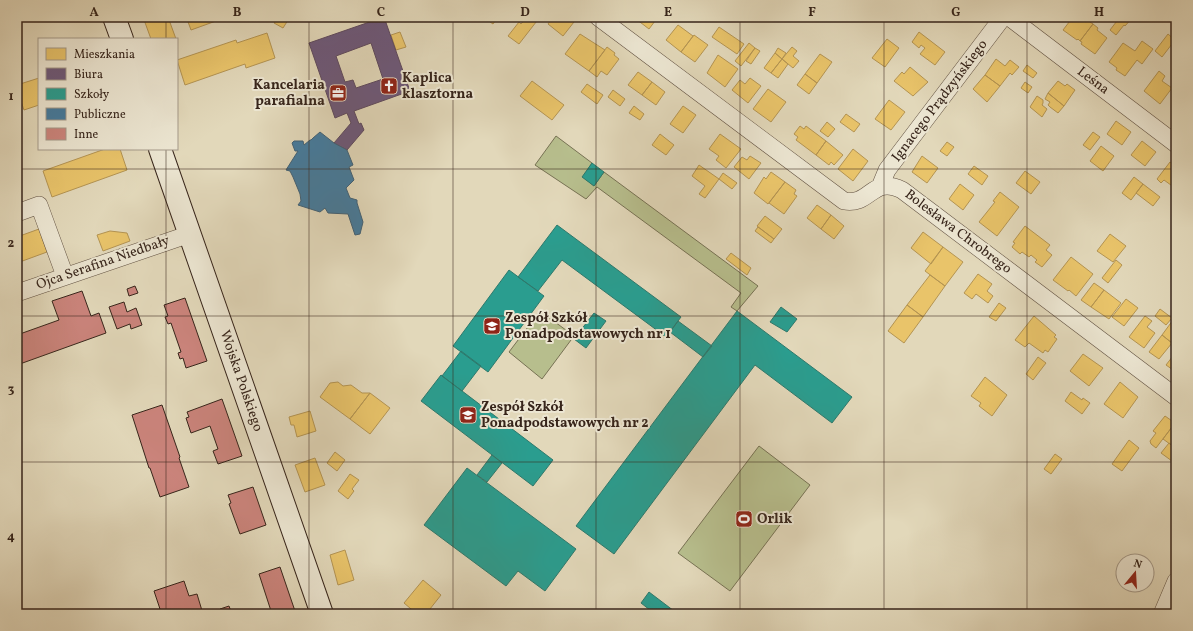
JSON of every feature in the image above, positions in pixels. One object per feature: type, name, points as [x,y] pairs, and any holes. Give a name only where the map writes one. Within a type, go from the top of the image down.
[{"type":"main road","points":[[114,17],[122,38]]},
{"type":"main road","name":"Wojska Polskiego","points":[[160,150],[322,614]]},
{"type":"street","points":[[598,17],[844,201],[851,203],[864,199],[880,186]]},
{"type":"street","name":"Ignacego Prądzyńskiego","points":[[880,186],[886,170],[1003,17]]},
{"type":"street","name":"Leśna","points":[[1176,143],[1010,17],[1176,143]]},
{"type":"street","name":"Bolesława Chrobrego","points":[[880,186],[894,186],[902,190],[1176,397]]},
{"type":"street","points":[[17,213],[39,205],[65,276]]},
{"type":"street","name":"Ojca Serafina Niedbały","points":[[17,293],[190,234]]},
{"type":"street","points":[[1167,612],[1176,581]]},
{"type":"green space","points":[[556,136],[592,163],[583,177],[594,186],[604,172],[758,286],[737,311],[731,307],[741,293],[597,187],[586,199],[535,165]]},
{"type":"green space","points":[[540,311],[574,336],[542,379],[509,352]]},
{"type":"green space","name":"Orlik","points":[[759,446],[810,485],[730,591],[678,553]]},
{"type":"building: Mieszkania","points":[[143,17],[168,17],[176,38],[151,38]]},
{"type":"building: Mieszkania","points":[[194,17],[227,17],[191,30],[187,19]]},
{"type":"building: Mieszkania","points":[[278,17],[290,17],[283,28],[274,23]]},
{"type":"building: Mieszkania","points":[[483,17],[498,17],[493,24]]},
{"type":"building: Mieszkania","points":[[524,17],[540,17],[519,44],[508,36],[519,22],[521,24],[526,18]]},
{"type":"building: Mieszkania","points":[[553,17],[567,17],[574,22],[563,36],[548,24]]},
{"type":"building: Mieszkania","points":[[638,17],[658,17],[649,29],[636,19]]},
{"type":"building: Mieszkania","points":[[1073,17],[1079,17],[1086,22],[1087,20],[1093,24],[1080,41],[1063,30]]},
{"type":"building: Mieszkania","points":[[1120,17],[1133,17],[1116,35],[1110,30]]},
{"type":"building: Mieszkania","points":[[1093,24],[1098,28],[1097,30],[1107,38],[1095,54],[1081,44],[1082,42],[1080,41]]},
{"type":"building: Mieszkania","points":[[678,25],[693,36],[681,52],[666,40]]},
{"type":"building: Mieszkania","points":[[719,27],[744,44],[737,54],[712,37]]},
{"type":"building: Mieszkania","points":[[400,32],[406,47],[396,50],[391,35]]},
{"type":"building: Mieszkania","points":[[919,32],[945,52],[935,65],[920,54],[925,48],[921,45],[919,48],[912,42]]},
{"type":"building: Mieszkania","points":[[267,33],[275,58],[246,68],[245,64],[185,85],[178,60],[236,40],[237,43]]},
{"type":"building: Mieszkania","points":[[580,34],[605,50],[589,71],[565,54]]},
{"type":"building: Mieszkania","points":[[1168,34],[1175,40],[1162,57],[1155,51]]},
{"type":"building: Mieszkania","points":[[694,35],[708,45],[695,62],[681,52]]},
{"type":"building: Mieszkania","points":[[887,39],[899,48],[885,67],[872,58]]},
{"type":"building: Mieszkania","points":[[1142,41],[1153,49],[1142,64],[1137,60],[1125,76],[1116,70],[1117,68],[1109,62],[1123,43],[1135,51]]},
{"type":"building: Mieszkania","points":[[749,43],[755,48],[741,66],[735,61]]},
{"type":"building: Mieszkania","points":[[607,47],[615,53],[614,55],[619,59],[607,75],[601,71],[597,77],[589,71]]},
{"type":"building: Mieszkania","points":[[792,47],[797,51],[793,56],[799,61],[793,68],[782,59]]},
{"type":"building: Mieszkania","points":[[755,48],[760,51],[751,64],[746,61]]},
{"type":"building: Mieszkania","points":[[778,48],[786,53],[782,59],[775,53]]},
{"type":"building: Mieszkania","points":[[775,53],[782,59],[771,73],[764,68]]},
{"type":"building: Mieszkania","points":[[820,54],[832,62],[817,83],[805,74]]},
{"type":"building: Mieszkania","points":[[718,55],[738,69],[725,87],[707,73]]},
{"type":"building: Mieszkania","points":[[782,59],[788,64],[778,78],[771,73]]},
{"type":"building: Mieszkania","points":[[996,59],[1005,66],[1010,60],[1019,67],[1012,75],[1010,73],[1000,86],[985,75]]},
{"type":"building: Mieszkania","points":[[1027,65],[1037,73],[1033,78],[1023,71]]},
{"type":"building: Mieszkania","points":[[910,67],[928,82],[913,96],[894,81],[902,72],[904,74]]},
{"type":"building: Mieszkania","points":[[1159,71],[1165,76],[1162,81],[1172,88],[1160,104],[1144,91]]},
{"type":"building: Mieszkania","points":[[638,72],[652,82],[642,95],[628,85]]},
{"type":"building: Mieszkania","points":[[805,74],[817,83],[809,94],[797,85]]},
{"type":"building: Mieszkania","points":[[985,75],[1000,86],[987,102],[973,89]]},
{"type":"building: Mieszkania","points":[[38,78],[38,105],[24,110],[17,90],[17,85]]},
{"type":"building: Mieszkania","points":[[750,78],[761,86],[748,103],[732,90],[740,80],[745,84]]},
{"type":"building: Mieszkania","points":[[532,81],[564,105],[552,120],[520,96]]},
{"type":"building: Mieszkania","points":[[1058,81],[1065,86],[1067,84],[1075,90],[1064,106],[1048,93]]},
{"type":"building: Mieszkania","points":[[652,82],[665,92],[656,105],[642,95]]},
{"type":"building: Mieszkania","points":[[1025,82],[1032,87],[1028,93],[1021,88]]},
{"type":"building: Mieszkania","points":[[587,84],[603,95],[597,104],[581,92]]},
{"type":"building: Mieszkania","points":[[768,89],[786,102],[771,122],[753,109]]},
{"type":"building: Mieszkania","points":[[613,90],[625,99],[620,106],[608,97]]},
{"type":"building: Mieszkania","points":[[1048,93],[1064,106],[1058,113],[1048,105],[1050,102],[1045,99]]},
{"type":"building: Mieszkania","points":[[1037,96],[1043,100],[1042,105],[1047,109],[1042,117],[1030,107]]},
{"type":"building: Mieszkania","points":[[889,100],[905,112],[891,130],[875,119]]},
{"type":"building: Mieszkania","points":[[634,106],[644,114],[640,120],[629,113]]},
{"type":"building: Mieszkania","points":[[683,106],[696,115],[683,133],[670,124]]},
{"type":"building: Mieszkania","points":[[846,114],[860,124],[854,132],[840,122]]},
{"type":"building: Mieszkania","points":[[1116,121],[1131,132],[1122,145],[1107,134]]},
{"type":"building: Mieszkania","points":[[827,122],[835,129],[828,137],[820,131]]},
{"type":"building: Mieszkania","points":[[800,126],[804,129],[806,126],[826,141],[816,155],[796,140],[798,137],[794,134]]},
{"type":"building: Mieszkania","points":[[1093,132],[1100,137],[1090,150],[1083,145]]},
{"type":"building: Mieszkania","points":[[660,134],[674,145],[666,155],[652,145]]},
{"type":"building: Mieszkania","points":[[720,134],[741,149],[726,168],[716,160],[719,156],[709,149]]},
{"type":"building: Mieszkania","points":[[826,141],[843,155],[834,165],[831,162],[829,165],[816,155]]},
{"type":"building: Mieszkania","points":[[1142,141],[1156,152],[1145,166],[1131,155]]},
{"type":"building: Mieszkania","points":[[947,142],[954,147],[947,156],[940,151]]},
{"type":"building: Mieszkania","points":[[1101,146],[1114,156],[1103,171],[1090,161]]},
{"type":"building: Mieszkania","points":[[853,149],[868,161],[853,181],[838,169]]},
{"type":"building: Mieszkania","points":[[102,150],[120,150],[127,170],[52,197],[43,171]]},
{"type":"building: Mieszkania","points":[[750,156],[761,163],[749,179],[734,167],[742,157],[747,160]]},
{"type":"building: Mieszkania","points":[[922,156],[938,168],[927,183],[912,172]]},
{"type":"building: Mieszkania","points":[[1170,162],[1176,166],[1175,188],[1164,180],[1161,183],[1157,179]]},
{"type":"building: Mieszkania","points":[[699,165],[719,179],[705,198],[699,194],[705,186],[692,176]]},
{"type":"building: Mieszkania","points":[[974,166],[988,176],[982,185],[968,174]]},
{"type":"building: Mieszkania","points":[[1025,171],[1040,182],[1031,194],[1016,183]]},
{"type":"building: Mieszkania","points":[[771,172],[785,182],[768,204],[754,193],[764,177],[766,179]]},
{"type":"building: Mieszkania","points":[[723,173],[737,183],[732,189],[719,179]]},
{"type":"building: Mieszkania","points":[[1134,177],[1143,184],[1131,200],[1122,193]]},
{"type":"building: Mieszkania","points":[[785,182],[796,190],[794,194],[797,196],[784,214],[769,203]]},
{"type":"building: Mieszkania","points":[[960,184],[974,195],[963,210],[949,199]]},
{"type":"building: Mieszkania","points":[[1143,184],[1160,197],[1153,206],[1136,193]]},
{"type":"building: Mieszkania","points":[[1000,192],[1019,207],[997,236],[979,222],[995,202],[993,201]]},
{"type":"building: Mieszkania","points":[[817,205],[831,215],[821,229],[807,218]]},
{"type":"building: Mieszkania","points":[[831,215],[844,226],[834,239],[821,229]]},
{"type":"building: Mieszkania","points":[[765,216],[782,229],[774,239],[757,226]]},
{"type":"building: Mieszkania","points":[[1025,226],[1050,245],[1046,250],[1052,255],[1042,267],[1035,262],[1037,260],[1031,255],[1029,257],[1022,252],[1020,254],[1012,247],[1015,243],[1013,242]]},
{"type":"building: Mieszkania","points":[[758,227],[774,239],[771,243],[755,231]]},
{"type":"building: Mieszkania","points":[[39,229],[47,252],[17,263],[17,237]]},
{"type":"building: Mieszkania","points":[[110,231],[127,233],[130,241],[103,251],[97,235]]},
{"type":"building: Mieszkania","points":[[923,232],[943,247],[931,264],[911,248]]},
{"type":"building: Mieszkania","points":[[1110,234],[1126,246],[1113,262],[1097,251]]},
{"type":"building: Mieszkania","points":[[943,247],[963,262],[945,286],[925,271]]},
{"type":"building: Mieszkania","points":[[731,253],[751,268],[747,275],[726,259]]},
{"type":"building: Mieszkania","points":[[1071,257],[1093,274],[1076,296],[1053,280]]},
{"type":"building: Mieszkania","points":[[1116,260],[1122,265],[1108,283],[1102,278]]},
{"type":"building: Mieszkania","points":[[978,274],[992,284],[987,291],[993,296],[988,303],[976,294],[972,299],[964,293]]},
{"type":"building: Mieszkania","points":[[930,275],[945,286],[923,317],[907,305]]},
{"type":"building: Mieszkania","points":[[1094,283],[1104,290],[1091,307],[1081,300]]},
{"type":"building: Mieszkania","points":[[1104,290],[1121,303],[1109,319],[1091,307]]},
{"type":"building: Mieszkania","points":[[1126,299],[1138,308],[1124,326],[1112,317]]},
{"type":"building: Mieszkania","points":[[999,303],[1006,308],[996,321],[989,317]]},
{"type":"building: Mieszkania","points":[[907,305],[923,317],[904,343],[888,331]]},
{"type":"building: Mieszkania","points":[[1160,309],[1172,318],[1166,325],[1155,316]]},
{"type":"building: Mieszkania","points":[[1034,316],[1056,335],[1054,337],[1057,339],[1048,352],[1045,350],[1043,353],[1029,343],[1025,347],[1015,340]]},
{"type":"building: Mieszkania","points":[[1145,316],[1152,321],[1147,327],[1155,333],[1144,348],[1129,337]]},
{"type":"building: Mieszkania","points":[[1173,320],[1176,322],[1176,337],[1172,343],[1162,335]]},
{"type":"building: Mieszkania","points":[[1162,335],[1172,343],[1159,359],[1149,352]]},
{"type":"building: Mieszkania","points":[[1176,352],[1176,372],[1166,365]]},
{"type":"building: Mieszkania","points":[[1083,354],[1103,368],[1089,386],[1070,371]]},
{"type":"building: Mieszkania","points":[[1038,357],[1046,363],[1033,380],[1026,374]]},
{"type":"building: Mieszkania","points":[[985,377],[1007,395],[992,416],[979,406],[981,403],[971,396]]},
{"type":"building: Mieszkania","points":[[338,382],[343,386],[351,385],[362,393],[370,393],[350,419],[320,397],[330,383]]},
{"type":"building: Mieszkania","points":[[1120,382],[1138,397],[1123,418],[1104,404]]},
{"type":"building: Mieszkania","points":[[1071,392],[1082,400],[1083,398],[1090,403],[1082,414],[1065,401]]},
{"type":"building: Mieszkania","points":[[370,393],[390,408],[370,434],[350,419]]},
{"type":"building: Mieszkania","points":[[310,411],[316,431],[297,437],[294,425],[291,425],[289,417]]},
{"type":"building: Mieszkania","points":[[1165,416],[1175,423],[1156,448],[1150,441],[1156,433],[1153,431]]},
{"type":"building: Mieszkania","points":[[1175,423],[1176,444],[1174,447],[1163,439]]},
{"type":"building: Mieszkania","points":[[1129,440],[1139,448],[1122,471],[1112,464]]},
{"type":"building: Mieszkania","points":[[1169,443],[1176,448],[1176,464],[1161,453]]},
{"type":"building: Mieszkania","points":[[335,452],[345,460],[337,471],[327,463]]},
{"type":"building: Mieszkania","points":[[1055,454],[1062,459],[1051,474],[1044,469]]},
{"type":"building: Mieszkania","points":[[315,458],[325,485],[305,492],[295,465]]},
{"type":"building: Mieszkania","points":[[350,474],[359,480],[352,489],[354,491],[348,499],[338,491]]},
{"type":"building: Mieszkania","points":[[345,550],[354,580],[338,585],[330,555]]},
{"type":"building: Mieszkania","points":[[423,580],[441,595],[426,614],[417,614],[404,603]]},
{"type":"building: Biura","points":[[384,17],[410,91],[354,111],[359,124],[361,123],[364,130],[347,150],[334,143],[351,123],[347,113],[335,118],[309,43]],"holes":[[[371,43],[383,79],[356,88],[353,80],[345,82],[336,56]]]},
{"type":"building: Szkoły","points":[[592,163],[604,172],[594,186],[582,177]]},
{"type":"building: Szkoły","points":[[557,225],[681,317],[666,337],[562,260],[538,291],[518,277]]},
{"type":"building: Szkoły","points":[[509,270],[544,296],[488,372],[453,346]]},
{"type":"building: Szkoły","points":[[781,307],[797,319],[787,332],[770,322]]},
{"type":"building: Szkoły","points":[[737,311],[852,397],[832,423],[755,365],[614,554],[576,526]]},
{"type":"building: Szkoły","points":[[594,313],[606,321],[586,348],[574,339]]},
{"type":"building: Szkoły","points":[[678,321],[712,346],[703,357],[670,332]]},
{"type":"building: Szkoły","points":[[461,351],[481,366],[462,391],[442,376]]},
{"type":"building: Szkoły","points":[[441,375],[553,460],[533,486],[421,401]]},
{"type":"building: Szkoły","points":[[492,455],[502,463],[487,482],[477,475]]},
{"type":"building: Szkoły","points":[[467,468],[576,549],[545,591],[518,571],[506,586],[424,525]]},
{"type":"building: Szkoły","points":[[649,592],[678,614],[655,614],[641,603]]},
{"type":"building: Publiczne","points":[[320,132],[334,143],[347,150],[353,165],[349,167],[354,180],[346,188],[350,198],[357,200],[363,222],[360,234],[355,235],[348,214],[328,213],[325,208],[320,212],[298,205],[301,201],[300,194],[290,171],[286,170],[298,151],[295,151],[292,143],[294,141],[303,141],[304,145]]},
{"type":"building: Inne","points":[[135,286],[138,293],[129,296],[127,289]]},
{"type":"building: Inne","points":[[82,291],[91,316],[99,313],[106,333],[17,365],[17,335],[59,320],[52,301]]},
{"type":"building: Inne","points":[[185,298],[207,361],[186,368],[183,358],[180,359],[178,353],[181,352],[171,323],[168,324],[165,317],[168,316],[164,305]]},
{"type":"building: Inne","points":[[124,302],[127,312],[136,308],[142,325],[131,329],[130,324],[117,329],[109,307]]},
{"type":"building: Inne","points":[[222,399],[242,456],[218,464],[213,451],[218,449],[210,426],[191,433],[186,418],[189,417],[187,412]]},
{"type":"building: Inne","points":[[162,405],[189,487],[160,497],[132,415]]},
{"type":"building: Inne","points":[[253,487],[266,525],[240,534],[229,504],[231,503],[228,495]]},
{"type":"building: Inne","points":[[280,567],[296,614],[272,614],[259,574]]},
{"type":"building: Inne","points":[[184,581],[189,596],[197,594],[203,614],[146,614],[160,609],[154,591]]},
{"type":"building: Inne","points":[[229,606],[232,614],[222,614],[220,609]]},
{"type":"place","name":"Kaplica klasztorna","points":[[389,86]]},
{"type":"place","name":"Kancelaria parafialna","points":[[338,93]]},
{"type":"place","name":"Zespół Szkół Ponadpodstawowych nr 1","points":[[492,326]]},
{"type":"place","name":"Zespół Szkół Ponadpodstawowych nr 2","points":[[468,415]]},
{"type":"place","name":"Orlik","points":[[744,519]]}]
